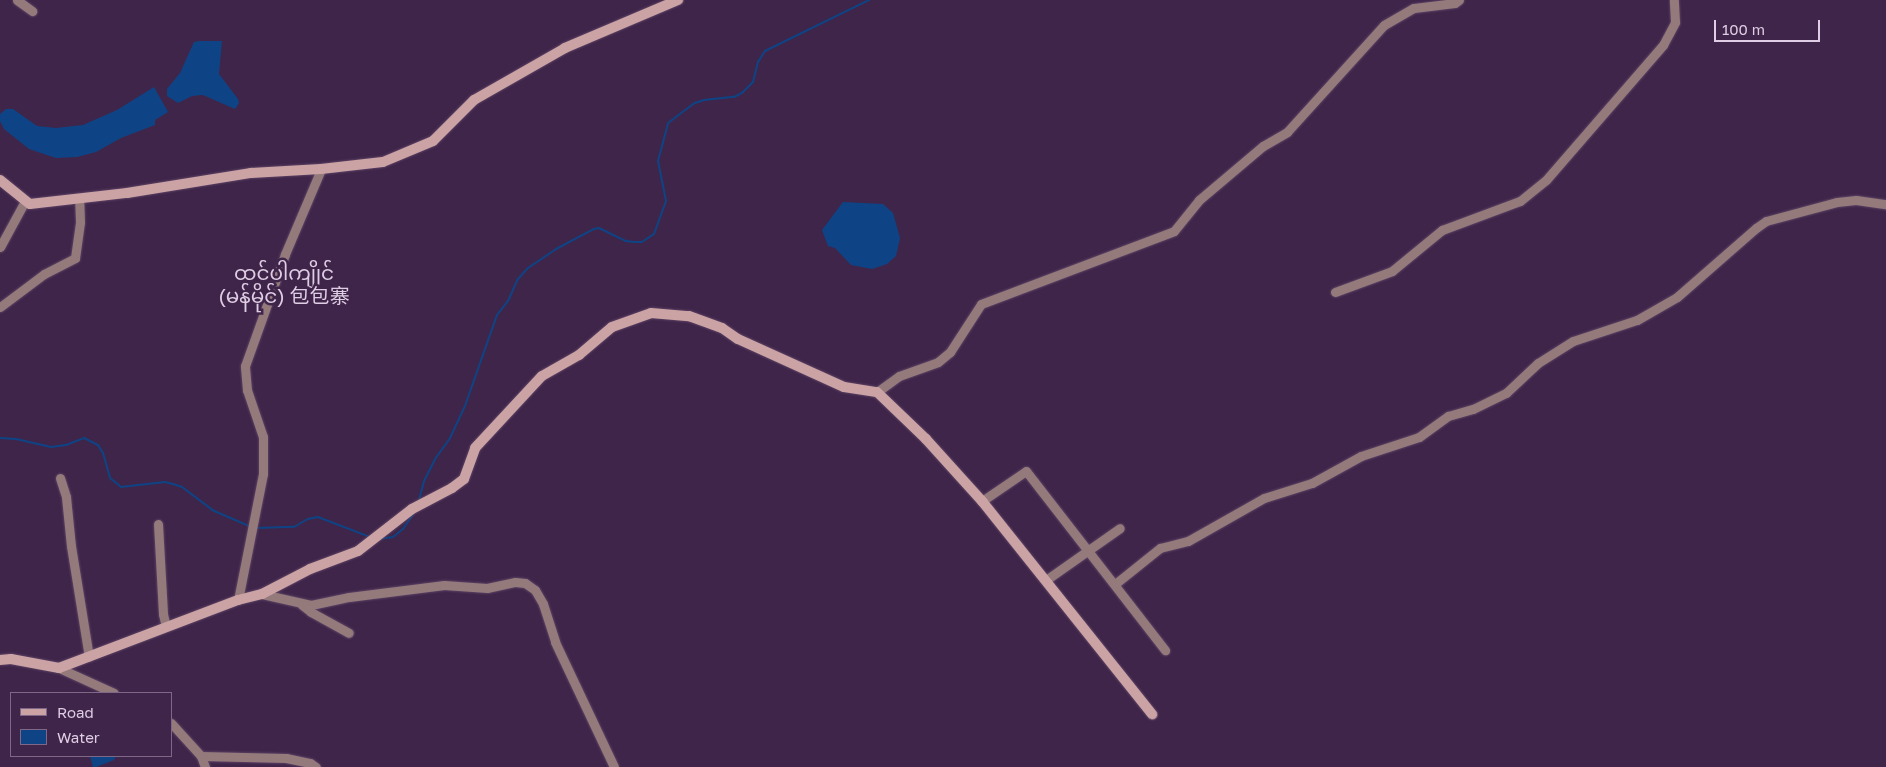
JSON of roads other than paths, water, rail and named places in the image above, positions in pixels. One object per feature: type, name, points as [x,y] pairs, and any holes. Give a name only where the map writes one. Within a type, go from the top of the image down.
[{"type":"street","points":[[17,0],[32,11]]},
{"type":"street","points":[[0,180],[30,204],[78,199],[251,173],[320,170],[383,162],[433,141],[474,100],[518,74],[566,48],[678,0]]},
{"type":"street","points":[[877,392],[899,376],[938,362],[950,352],[982,304],[1174,231],[1205,195],[1263,146],[1286,132],[1384,25],[1414,8],[1455,3],[1459,0]]},
{"type":"street","points":[[1335,292],[1392,271],[1442,230],[1520,201],[1546,180],[1663,45],[1675,22],[1674,0]]},
{"type":"street","points":[[238,600],[263,474],[263,437],[247,390],[245,366],[285,254],[320,170]]},
{"type":"street","points":[[0,307],[44,274],[75,258],[80,222],[78,199]]},
{"type":"street","points":[[1115,584],[1160,548],[1188,541],[1264,498],[1312,483],[1361,456],[1419,437],[1448,416],[1473,408],[1506,393],[1538,362],[1573,341],[1637,320],[1677,297],[1766,221],[1837,202],[1856,200],[1886,204]]},
{"type":"street","points":[[0,247],[26,201]]},
{"type":"street","points":[[59,668],[238,600],[262,594],[310,568],[358,551],[415,507],[445,492],[464,479],[474,448],[542,376],[579,355],[612,327],[651,313],[689,316],[722,328],[738,339],[844,387],[877,392],[926,439],[982,500],[1152,714]]},
{"type":"street","points":[[982,500],[1026,471],[1165,650]]},
{"type":"street","points":[[60,478],[66,497],[71,546],[89,657]]},
{"type":"street","points":[[158,524],[163,614],[166,627]]},
{"type":"street","points":[[1046,580],[1120,528]]},
{"type":"street","points":[[302,605],[444,585],[486,588],[515,582],[525,583],[535,590],[543,604],[556,642],[614,767]]},
{"type":"street","points":[[262,594],[302,605],[348,633]]},
{"type":"street","points":[[0,660],[11,659],[59,668],[112,692]]},
{"type":"street","points":[[172,724],[201,756],[205,767]]},
{"type":"street","points":[[201,756],[286,758],[310,763],[316,767]]},
{"type":"water","points":[[222,41],[219,74],[238,99],[239,103],[235,109],[203,95],[192,96],[178,103],[167,96],[167,89],[180,73],[194,42]]},
{"type":"water","points":[[154,87],[168,112],[155,120],[155,125],[121,138],[96,152],[77,157],[56,158],[29,149],[4,129],[0,121],[0,114],[6,109],[13,109],[37,126],[56,128],[83,125],[117,110]]},
{"type":"water","points":[[843,202],[883,204],[893,213],[900,238],[896,256],[887,264],[872,269],[851,265],[835,248],[828,246],[822,230]]},
{"type":"water","points":[[90,757],[116,757],[114,760],[93,767]]},
{"type":"waterway","points":[[419,500],[424,481],[435,459],[450,438],[466,403],[497,315],[508,301],[518,279],[528,268],[556,249],[594,229],[599,228],[626,241],[634,242],[642,242],[654,234],[666,201],[658,161],[668,123],[695,103],[704,100],[734,97],[742,93],[753,82],[758,62],[765,51],[869,0]]},
{"type":"waterway","points":[[0,438],[16,439],[51,447],[66,445],[84,438],[98,445],[103,453],[110,478],[121,487],[165,482],[173,484],[182,487],[212,510],[249,526]]},
{"type":"waterway","points":[[380,539],[393,537],[403,529],[415,512]]},
{"type":"waterway","points":[[256,528],[294,527],[308,519],[318,517],[370,537]]},
{"type":"district","name":"ထင်ပါကျိုင် (မန်မိုင်) 包包寨","points":[[284,284]]}]
